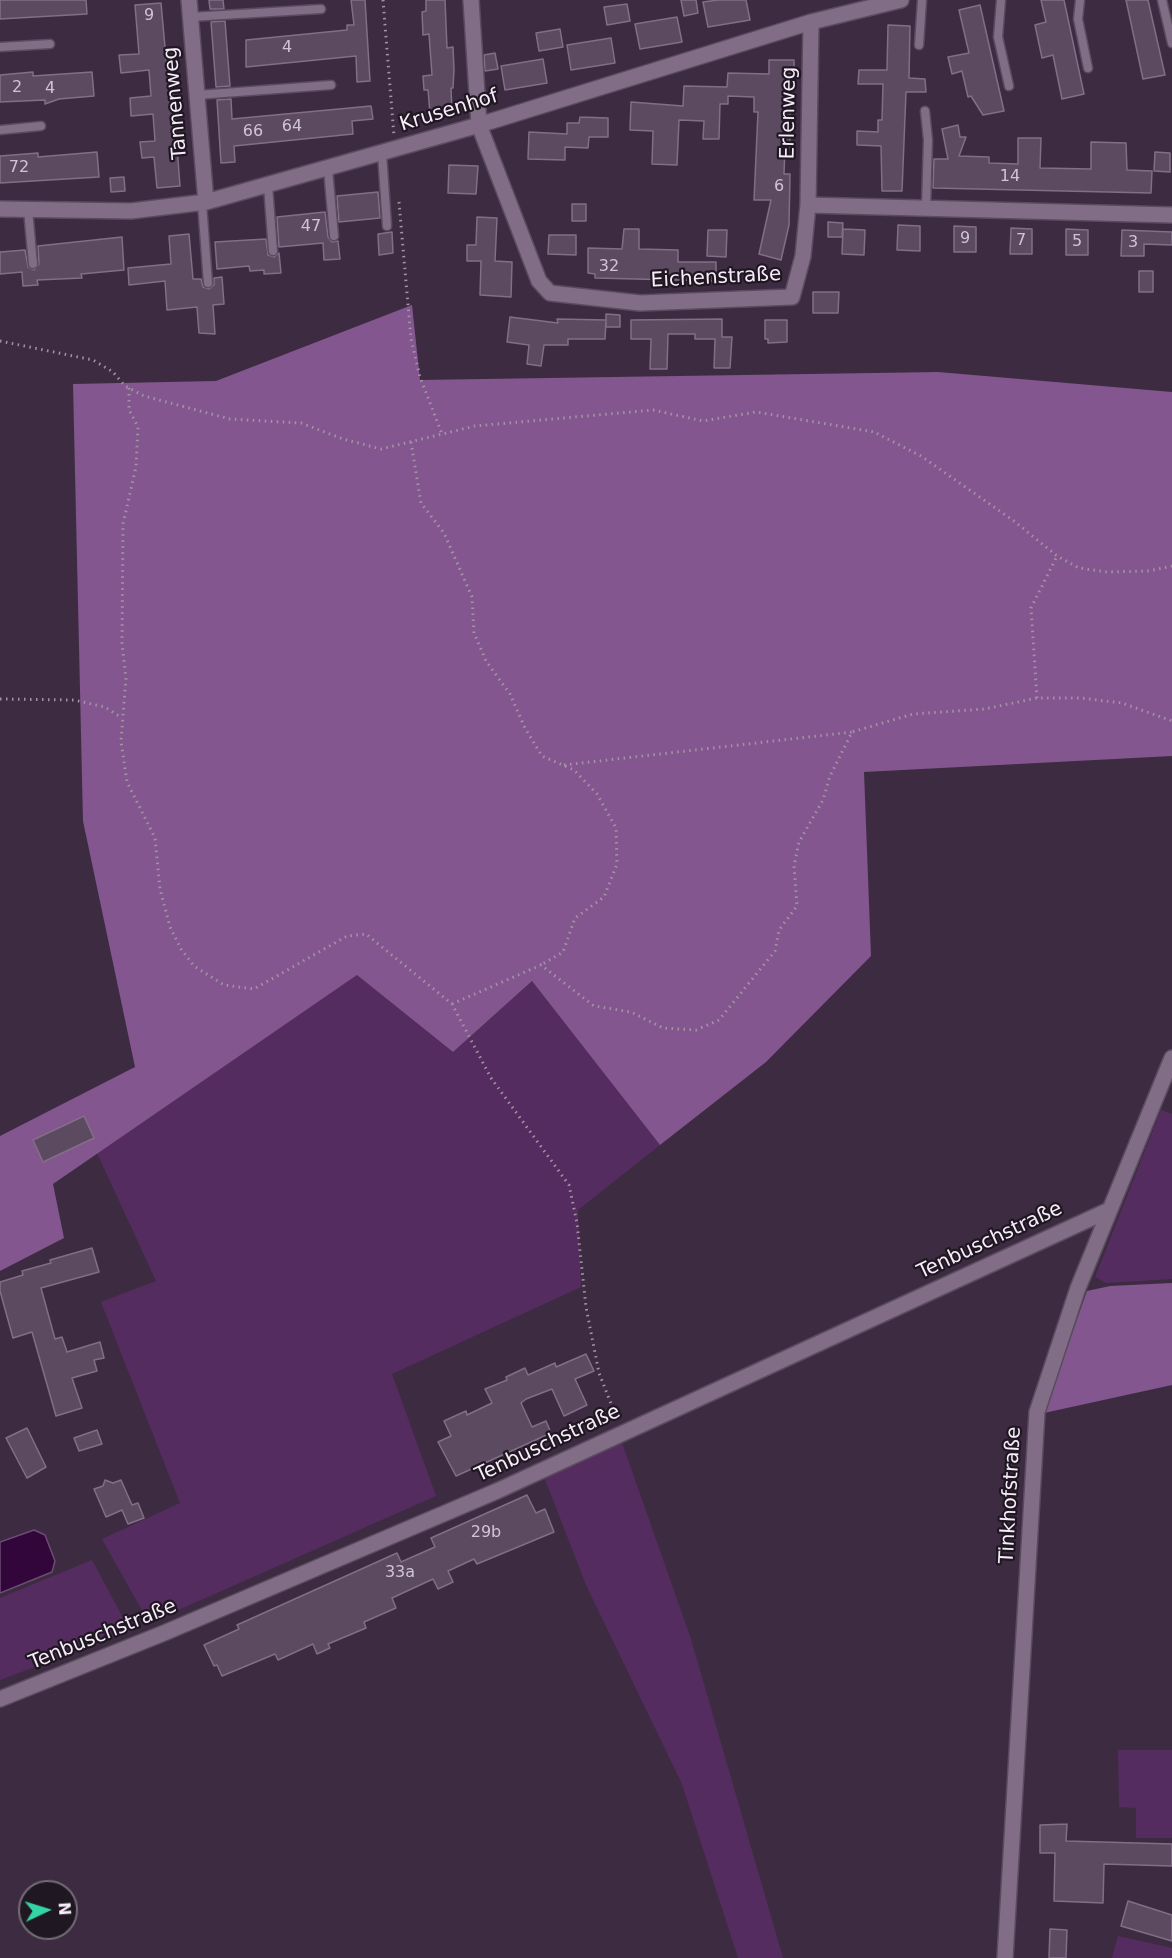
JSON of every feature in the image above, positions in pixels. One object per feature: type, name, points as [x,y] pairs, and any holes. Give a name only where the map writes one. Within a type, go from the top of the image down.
[{"type":"street","name":"Tannenweg","points":[[189,0],[204,202]]},
{"type":"street","points":[[471,0],[479,125]]},
{"type":"street","name":"Krusenhof","points":[[0,209],[131,212],[204,202],[268,186],[479,125],[811,22],[901,0]]},
{"type":"street","name":"Erlenweg","points":[[808,205],[811,22]]},
{"type":"street","name":"Eichenstraße","points":[[479,125],[539,281],[550,292],[640,303],[792,297],[803,256],[808,205]]},
{"type":"street","points":[[808,205],[1172,215]]},
{"type":"street","name":"Tinkhofstraße","points":[[1005,1958],[1037,1412],[1057,1348],[1107,1211],[1172,1058]]},
{"type":"street","name":"Tenbuschstraße","points":[[0,1699],[164,1633],[497,1491],[1107,1211]]},
{"type":"lane","points":[[919,45],[922,0]]},
{"type":"lane","points":[[1001,0],[998,36],[1009,86]]},
{"type":"lane","points":[[1080,0],[1078,19],[1088,68]]},
{"type":"lane","points":[[1162,0],[1172,43]]},
{"type":"lane","points":[[190,17],[321,9]]},
{"type":"lane","points":[[0,47],[50,44]]},
{"type":"lane","points":[[197,95],[331,85]]},
{"type":"lane","points":[[925,111],[928,140],[926,208]]},
{"type":"lane","points":[[0,130],[41,126]]},
{"type":"lane","points":[[387,226],[389,151]]},
{"type":"lane","points":[[328,169],[334,236]]},
{"type":"lane","points":[[268,186],[273,251]]},
{"type":"lane","points":[[204,202],[208,283]]},
{"type":"lane","points":[[28,210],[33,264]]},
{"type":"path","points":[[383,0],[389,151]]},
{"type":"path","points":[[399,201],[411,339],[420,377],[442,434]]},
{"type":"path","points":[[0,342],[93,360],[129,388],[144,396],[230,418],[301,423],[343,439],[381,449],[475,426],[653,410],[703,421],[756,412],[874,432],[921,456],[1014,521],[1057,556],[1079,568],[1092,572],[1149,571],[1172,566]]},
{"type":"path","points":[[129,388],[129,410],[138,428],[136,466],[123,524],[123,644],[126,678],[121,741],[127,782],[155,838],[160,890],[170,927],[181,949],[194,966],[224,985],[254,989],[347,936],[366,934],[452,1004],[492,1078],[569,1185],[578,1223],[586,1306],[599,1373],[618,1422]]},
{"type":"path","points":[[411,442],[421,503],[444,533],[472,597],[474,633],[486,661],[510,694],[525,728],[542,756],[574,770],[597,794],[616,828],[617,864],[603,897],[575,918],[563,951],[541,965],[452,1004]]},
{"type":"path","points":[[1037,698],[1031,608],[1057,556]]},
{"type":"path","points":[[563,765],[852,732],[913,714],[985,709],[1037,698],[1080,698],[1122,703],[1172,721]]},
{"type":"path","points":[[0,699],[74,700],[105,707],[122,718]]},
{"type":"path","points":[[541,965],[594,1006],[631,1012],[663,1028],[696,1030],[719,1020],[775,951],[779,930],[797,906],[794,866],[799,842],[823,800],[830,776],[852,732]]},
{"type":"shaded area","points":[[412,305],[420,380],[938,372],[1172,392],[1172,756],[864,772],[871,956],[766,1062],[660,1145],[532,981],[453,1052],[357,975],[53,1184],[64,1238],[0,1271],[0,1136],[135,1067],[83,821],[73,384],[216,381]]},
{"type":"shaded area","points":[[357,975],[453,1052],[532,981],[660,1145],[578,1210],[581,1287],[392,1374],[436,1496],[149,1623],[102,1539],[180,1503],[101,1302],[156,1281],[97,1153]]},
{"type":"shaded area","points":[[1161,1110],[1172,1114],[1172,1279],[1106,1283],[1095,1277]]},
{"type":"shaded area","points":[[1172,1283],[1172,1385],[1044,1413],[1087,1291],[1110,1286]]},
{"type":"shaded area","points":[[620,1437],[691,1639],[783,1958],[738,1958],[682,1784],[586,1585],[543,1474]]},
{"type":"shaded area","points":[[34,1530],[45,1535],[55,1561],[52,1572],[0,1593],[0,1542]]},
{"type":"shaded area","points":[[92,1560],[130,1631],[0,1680],[0,1598]]},
{"type":"shaded area","points":[[1118,1750],[1172,1750],[1172,1838],[1136,1838],[1136,1808],[1119,1807]]},
{"type":"shaded area","points":[[1118,1936],[1172,1948],[1172,1958],[1112,1958]]},
{"type":"building","points":[[0,0],[86,0],[87,14],[0,19]]},
{"type":"building","points":[[209,0],[223,0],[224,9],[210,9]]},
{"type":"building","points":[[351,0],[365,0],[370,81],[357,82],[356,56],[246,67],[246,40],[347,30],[347,25],[354,25]]},
{"type":"building","points":[[426,0],[445,0],[447,48],[453,47],[452,112],[430,113],[428,90],[424,90],[423,76],[432,75],[429,34],[423,35],[422,12],[426,11]]},
{"type":"building","points":[[681,0],[696,0],[698,13],[684,16]]},
{"type":"building","points":[[746,0],[750,20],[708,27],[703,2]]},
{"type":"building","points":[[1041,0],[1064,0],[1084,94],[1062,99],[1053,55],[1042,58],[1035,25],[1046,22]]},
{"type":"building","points":[[1126,0],[1148,0],[1165,75],[1143,79]]},
{"type":"building","points":[[161,3],[167,69],[171,68],[180,186],[157,188],[154,157],[142,158],[140,142],[155,141],[153,114],[131,116],[130,98],[151,96],[149,70],[121,73],[119,55],[139,54],[135,5]]},
{"type":"building","points":[[627,4],[630,21],[607,25],[604,7]]},
{"type":"building","points":[[980,5],[1004,111],[983,115],[971,96],[968,97],[962,71],[952,74],[948,57],[969,53],[959,10]]},
{"type":"building","points":[[677,17],[682,42],[640,49],[635,24]]},
{"type":"building","points":[[225,21],[230,86],[216,87],[211,22]]},
{"type":"building","points":[[888,25],[910,26],[909,78],[925,79],[926,92],[906,92],[902,191],[882,191],[881,146],[857,145],[857,131],[878,132],[878,120],[882,120],[883,84],[858,84],[859,70],[887,70]]},
{"type":"building","points":[[560,29],[563,47],[539,51],[536,33]]},
{"type":"building","points":[[611,38],[615,63],[571,70],[567,45]]},
{"type":"building","points":[[495,53],[498,69],[485,71],[484,55]]},
{"type":"building","points":[[543,59],[547,83],[505,90],[501,66]]},
{"type":"building","points":[[769,60],[794,60],[794,88],[790,88],[790,147],[785,147],[784,174],[790,174],[789,225],[781,260],[759,254],[771,200],[754,200],[758,112],[754,112],[754,97],[728,96],[728,104],[720,104],[719,139],[703,139],[704,121],[679,120],[677,165],[652,164],[653,131],[630,130],[631,102],[683,106],[684,86],[727,87],[728,73],[769,74]]},
{"type":"building","points":[[33,72],[33,76],[92,72],[94,96],[59,99],[45,104],[45,100],[0,102],[0,75]]},
{"type":"building","points":[[231,99],[232,119],[371,106],[373,119],[352,121],[353,134],[234,146],[235,162],[221,163],[217,100]]},
{"type":"building","points":[[580,117],[608,118],[608,137],[589,137],[588,148],[565,147],[565,160],[528,159],[529,132],[567,134],[567,123],[579,123]]},
{"type":"building","points":[[958,125],[960,137],[966,137],[959,156],[989,157],[989,163],[1018,164],[1018,138],[1041,138],[1040,168],[1091,169],[1091,142],[1126,143],[1127,170],[1152,171],[1151,193],[933,188],[934,159],[948,159],[942,129]]},
{"type":"building","points":[[97,152],[99,177],[0,183],[0,156],[38,153],[38,157]]},
{"type":"building","points":[[1155,152],[1170,153],[1170,172],[1154,171]]},
{"type":"building","points":[[449,165],[478,166],[476,194],[448,193]]},
{"type":"building","points":[[124,177],[125,191],[111,192],[110,178]]},
{"type":"building","points":[[378,192],[380,218],[339,222],[337,196]]},
{"type":"building","points":[[572,204],[586,204],[586,221],[572,221]]},
{"type":"building","points":[[325,212],[328,237],[332,242],[338,241],[340,259],[324,260],[323,243],[279,247],[277,217]]},
{"type":"building","points":[[477,217],[497,218],[495,261],[512,262],[511,297],[480,295],[481,261],[467,261],[467,245],[476,245]]},
{"type":"building","points":[[828,222],[843,223],[842,237],[828,237]]},
{"type":"building","points":[[898,225],[920,226],[920,251],[897,250]]},
{"type":"building","points":[[954,226],[976,227],[976,252],[954,252]]},
{"type":"building","points":[[1011,228],[1032,229],[1032,254],[1010,254]]},
{"type":"building","points":[[624,229],[639,229],[639,249],[678,250],[678,262],[716,262],[716,281],[595,278],[595,274],[588,273],[588,248],[622,249]]},
{"type":"building","points":[[843,229],[865,230],[864,255],[842,254]]},
{"type":"building","points":[[1066,229],[1088,230],[1088,255],[1066,255]]},
{"type":"building","points":[[708,230],[727,230],[726,257],[707,256]]},
{"type":"building","points":[[1122,230],[1172,232],[1172,245],[1144,244],[1144,256],[1121,256]]},
{"type":"building","points":[[392,232],[393,253],[379,255],[378,234]]},
{"type":"building","points":[[189,234],[193,279],[201,279],[203,287],[209,289],[214,285],[214,278],[222,277],[224,304],[213,305],[215,334],[199,333],[197,307],[167,310],[165,281],[129,285],[128,268],[171,264],[169,236]]},
{"type":"building","points":[[549,235],[576,235],[576,255],[548,254]]},
{"type":"building","points":[[122,237],[124,270],[81,274],[82,278],[37,280],[38,285],[23,286],[22,272],[0,274],[0,252],[25,250],[28,267],[34,270],[39,264],[38,246]]},
{"type":"building","points":[[266,239],[268,255],[274,257],[279,253],[281,273],[264,274],[264,270],[250,271],[249,266],[217,269],[215,242]]},
{"type":"building","points":[[1139,271],[1153,271],[1153,292],[1139,292]]},
{"type":"building","points":[[813,292],[839,292],[838,313],[813,313]]},
{"type":"building","points":[[606,314],[620,315],[620,327],[606,327]]},
{"type":"building","points":[[510,317],[558,323],[557,319],[606,320],[605,339],[568,339],[568,345],[544,345],[541,366],[527,364],[529,345],[507,342]]},
{"type":"building","points":[[722,319],[722,337],[732,337],[730,368],[714,368],[715,339],[695,339],[695,334],[668,334],[667,369],[650,369],[651,339],[631,339],[631,320]]},
{"type":"building","points":[[765,320],[787,320],[787,342],[768,343],[768,339],[765,339]]},
{"type":"building","points":[[84,1116],[94,1138],[43,1162],[33,1140]]},
{"type":"building","points":[[92,1248],[99,1272],[41,1288],[55,1339],[62,1337],[67,1352],[100,1342],[104,1358],[94,1360],[97,1371],[72,1378],[82,1408],[56,1416],[32,1332],[13,1338],[0,1291],[0,1282],[23,1275],[22,1271],[51,1263],[50,1260]]},
{"type":"building","points":[[586,1354],[594,1371],[575,1379],[587,1405],[564,1416],[552,1389],[526,1399],[521,1403],[532,1427],[546,1421],[551,1433],[456,1476],[438,1442],[451,1436],[444,1421],[466,1411],[467,1415],[492,1403],[485,1389],[507,1380],[506,1377],[525,1368],[528,1375],[555,1363],[556,1367]]},
{"type":"building","points":[[27,1428],[46,1467],[27,1478],[6,1438]]},
{"type":"building","points":[[97,1430],[102,1444],[79,1451],[74,1438]]},
{"type":"building","points":[[105,1480],[113,1483],[121,1480],[132,1505],[138,1503],[144,1518],[128,1524],[122,1510],[106,1517],[94,1489],[103,1486]]},
{"type":"building","points":[[527,1495],[536,1513],[545,1509],[554,1532],[477,1564],[474,1559],[448,1571],[453,1582],[438,1589],[433,1579],[392,1598],[396,1608],[364,1622],[366,1628],[328,1644],[330,1648],[317,1654],[313,1644],[278,1660],[275,1654],[222,1676],[217,1665],[214,1666],[204,1645],[239,1629],[237,1625],[397,1553],[401,1562],[435,1547],[431,1538]]},
{"type":"building","points":[[1067,1824],[1066,1841],[1172,1844],[1172,1866],[1104,1864],[1103,1903],[1054,1901],[1055,1853],[1040,1853],[1040,1825]]},
{"type":"building","points":[[1128,1901],[1172,1915],[1172,1941],[1121,1926]]},
{"type":"building","points":[[1050,1929],[1067,1930],[1066,1958],[1049,1958]]}]
